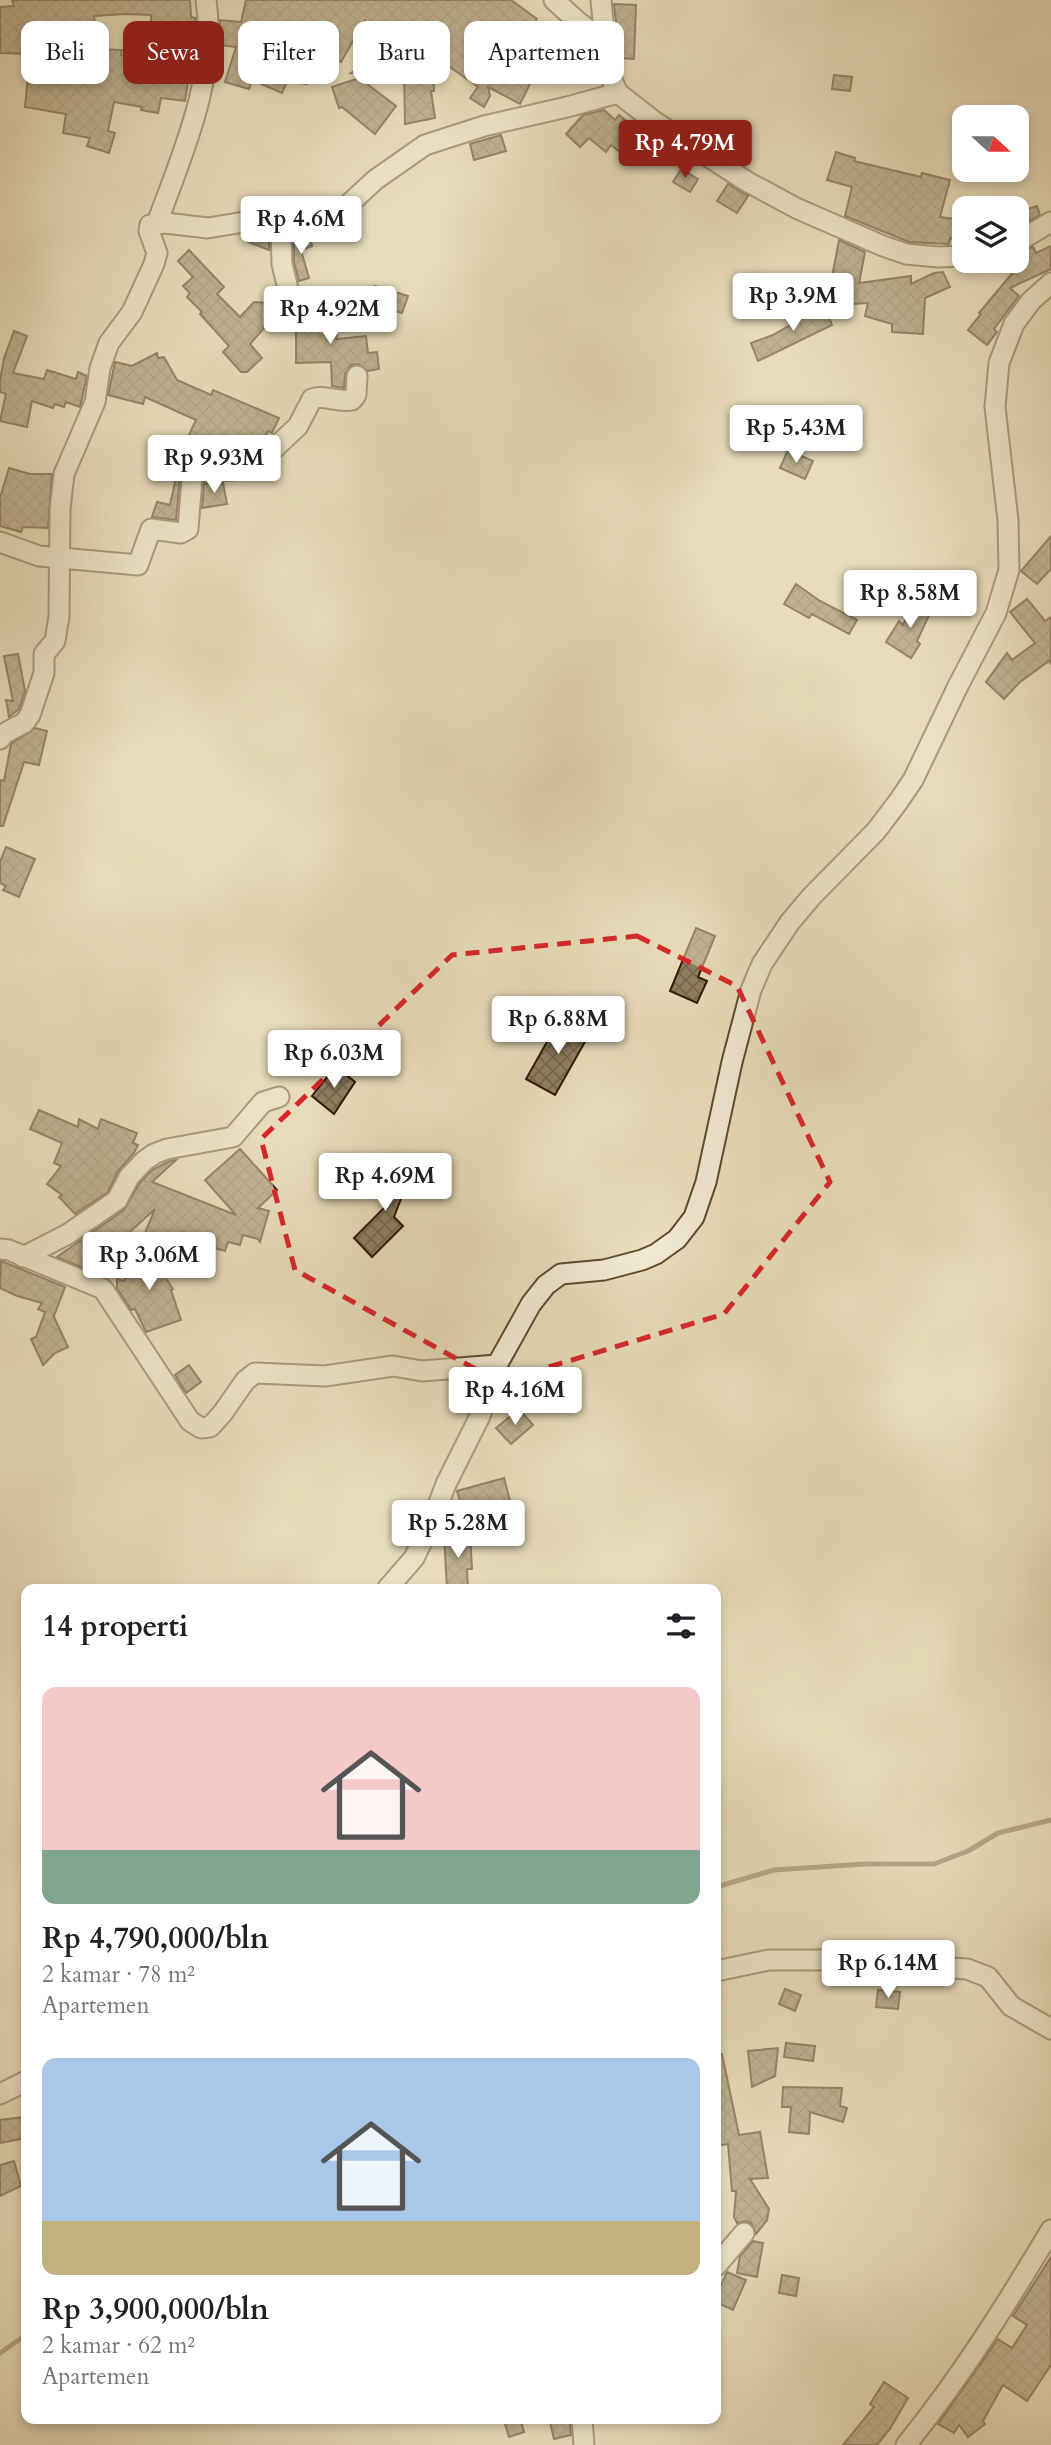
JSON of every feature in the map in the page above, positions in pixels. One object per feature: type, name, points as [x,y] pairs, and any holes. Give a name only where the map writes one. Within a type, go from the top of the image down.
[{"type":"street","points":[[157,223],[195,118],[204,80],[208,41],[206,0]]},
{"type":"street","points":[[554,0],[577,21]]},
{"type":"street","points":[[601,0],[603,21]]},
{"type":"street","points":[[614,84],[618,93],[646,116],[746,181],[796,208],[906,254],[952,256]]},
{"type":"street","points":[[0,740],[5,733],[24,723],[30,716],[44,673],[44,654],[55,641],[58,627],[58,559],[64,474],[95,402],[100,368],[109,343],[132,312],[154,264],[157,253],[148,229],[151,224],[208,228],[250,221],[281,229],[329,217],[425,145],[484,126],[618,93]]},
{"type":"street","points":[[1029,235],[1051,222]]},
{"type":"street","points":[[281,229],[282,264],[289,293]]},
{"type":"street","points":[[391,1584],[414,1558],[446,1483],[480,1416],[498,1365],[531,1304],[551,1280],[562,1274],[604,1270],[642,1260],[677,1239],[694,1217],[706,1182],[751,990],[762,964],[790,922],[876,831],[898,802],[919,768],[996,613],[1009,570],[1008,520],[995,407],[999,363],[1014,324],[1031,301],[1051,283]]},
{"type":"street","points":[[0,542],[39,556],[138,565],[148,532],[181,533],[188,529],[192,480],[195,474],[233,470],[262,460],[298,426],[314,397],[339,402],[354,398],[357,376]]},
{"type":"street","points":[[23,1257],[68,1234],[117,1200],[129,1177],[154,1154],[167,1149],[233,1137],[262,1102],[279,1097]]},
{"type":"street","points":[[0,1249],[9,1250],[103,1289],[190,1421],[201,1428],[207,1428],[216,1422],[245,1381],[255,1373],[325,1376],[393,1366],[422,1371],[498,1365]]},
{"type":"street","points":[[721,1970],[769,1960],[827,1960],[967,1969],[988,1977],[1011,2006],[1051,2029]]},
{"type":"street","points":[[0,2094],[21,2084]]},
{"type":"street","points":[[906,2445],[939,2404],[999,2317],[1051,2230]]},
{"type":"street","points":[[721,2260],[744,2233]]},
{"type":"street","points":[[582,2424],[584,2445]]},
{"type":"highlighted area","points":[[637,936],[737,986],[830,1182],[724,1314],[499,1382],[295,1270],[261,1139],[452,955]]},
{"type":"building","points":[[12,0],[190,0],[191,17],[195,21],[151,21],[151,15],[125,14],[94,16],[95,21],[21,21],[21,54],[0,53],[0,7],[14,6]]},
{"type":"building","points":[[246,0],[511,0],[537,19],[464,21],[464,77],[450,67],[450,21],[353,21],[353,41],[341,62],[339,21],[241,21]]},
{"type":"building","points":[[614,4],[636,5],[634,59],[624,58],[624,21],[616,21]]},
{"type":"building","points":[[220,20],[238,22],[238,84],[251,84],[249,89],[225,82],[236,47],[224,46],[224,21]]},
{"type":"building","points":[[109,49],[122,50],[123,84],[188,84],[185,101],[161,98],[158,113],[114,102],[108,131],[115,133],[109,153],[87,146],[90,138],[63,133],[66,114],[25,107],[27,84],[109,84]]},
{"type":"building","points":[[834,75],[852,77],[850,91],[832,89]]},
{"type":"building","points":[[353,80],[353,84],[367,84],[396,106],[375,134],[342,107],[339,108],[332,87]]},
{"type":"building","points":[[261,84],[286,84],[282,93]]},
{"type":"building","points":[[404,84],[434,84],[434,91],[431,91],[435,118],[405,124]]},
{"type":"building","points":[[474,84],[530,84],[520,104],[488,87],[490,96],[484,107],[470,98],[478,87]]},
{"type":"building","points":[[604,110],[615,120],[619,115],[642,134],[642,140],[627,158],[611,145],[606,152],[589,138],[580,147],[566,134],[583,115]]},
{"type":"building","points":[[501,135],[506,151],[474,160],[470,144]]},
{"type":"building","points":[[836,152],[855,158],[854,161],[921,177],[922,173],[950,180],[940,217],[952,218],[952,239],[949,244],[909,242],[845,216],[852,187],[827,180]]},
{"type":"building","points":[[681,169],[698,179],[690,192],[673,182]]},
{"type":"building","points":[[728,184],[748,196],[737,213],[717,201]]},
{"type":"building","points":[[1037,206],[1040,215],[1029,221],[1029,209]]},
{"type":"building","points":[[250,233],[269,238],[269,250],[246,241]]},
{"type":"building","points":[[309,234],[312,246],[301,250],[309,278],[299,281],[294,262],[294,238]]},
{"type":"building","points":[[839,240],[865,252],[859,283],[911,276],[911,284],[934,273],[943,272],[950,287],[925,298],[923,334],[892,332],[892,324],[865,316],[868,303],[835,305],[833,272]]},
{"type":"building","points":[[1051,246],[1051,269],[1010,288],[1019,296],[994,329],[997,332],[987,345],[968,330],[1012,273],[1029,273],[1029,249],[1033,247],[1036,253]]},
{"type":"building","points":[[189,250],[224,287],[217,294],[240,317],[254,302],[285,304],[250,344],[262,358],[247,372],[241,372],[223,352],[229,346],[187,297],[190,293],[183,286],[193,277],[178,261]]},
{"type":"building","points":[[375,286],[408,296],[402,313],[369,303]]},
{"type":"building","points":[[327,305],[329,332],[337,333],[336,339],[366,336],[368,353],[377,352],[379,369],[368,371],[358,364],[351,365],[345,374],[344,388],[332,386],[331,362],[296,363],[296,319],[302,324],[300,318],[306,306]]},
{"type":"building","points":[[824,305],[832,325],[758,361],[751,343],[773,335],[802,318],[800,315]]},
{"type":"building","points":[[14,331],[27,336],[13,373],[44,379],[47,370],[76,379],[78,372],[87,376],[80,407],[66,402],[64,407],[55,404],[53,408],[32,401],[27,427],[0,421],[6,394],[0,392],[0,380],[4,358]]},
{"type":"building","points":[[157,353],[158,358],[164,357],[177,380],[211,395],[213,390],[279,418],[272,433],[268,431],[256,449],[243,454],[216,439],[207,459],[191,462],[185,467],[180,478],[176,520],[152,517],[157,502],[170,505],[180,459],[178,458],[196,420],[145,397],[143,404],[108,395],[115,362],[132,366]]},
{"type":"building","points":[[788,450],[813,461],[805,479],[780,468]]},
{"type":"building","points":[[9,468],[30,474],[52,474],[48,528],[23,527],[21,532],[0,526],[0,498]]},
{"type":"building","points":[[223,483],[227,504],[202,508],[204,484]]},
{"type":"building","points":[[1051,536],[1051,569],[1037,584],[1021,571]]},
{"type":"building","points":[[796,584],[820,601],[857,620],[849,634],[812,614],[809,618],[784,604]]},
{"type":"building","points":[[1027,599],[1045,621],[1051,617],[1051,664],[1049,661],[1020,682],[1004,699],[986,682],[1007,653],[1012,660],[1035,643],[1010,612]]},
{"type":"building","points":[[915,600],[932,609],[917,641],[920,644],[911,658],[886,642],[899,621],[903,625]]},
{"type":"building","points":[[18,654],[25,691],[19,709],[9,717],[6,700],[13,701],[4,656]]},
{"type":"building","points":[[35,728],[47,731],[39,765],[24,762],[3,826],[0,826],[0,780],[4,781],[11,744]]},
{"type":"building","points":[[6,847],[35,859],[19,897],[3,890],[6,886],[0,883],[0,862]]},
{"type":"building","points":[[696,928],[715,936],[698,977],[707,981],[697,1003],[670,991]]},
{"type":"building","points":[[561,1017],[590,1033],[555,1095],[526,1079]]},
{"type":"building","points":[[336,1066],[355,1082],[334,1114],[312,1096]]},
{"type":"building","points":[[39,1110],[78,1127],[79,1119],[98,1129],[101,1119],[137,1133],[133,1143],[138,1145],[118,1171],[108,1192],[75,1214],[59,1197],[62,1195],[47,1184],[61,1166],[54,1163],[62,1143],[30,1129]]},
{"type":"building","points":[[240,1149],[277,1190],[258,1208],[269,1211],[260,1242],[243,1235],[240,1245],[228,1242],[225,1251],[192,1241],[189,1249],[145,1233],[155,1209],[88,1270],[57,1257],[124,1210],[139,1184],[152,1170],[170,1161],[176,1160],[152,1182],[236,1215],[205,1180]]},
{"type":"building","points":[[390,1165],[411,1173],[394,1217],[403,1226],[372,1257],[354,1238],[392,1200],[378,1196]]},
{"type":"building","points":[[141,1241],[173,1289],[171,1290],[181,1320],[146,1332],[135,1309],[131,1310],[117,1288],[117,1279],[124,1281]]},
{"type":"building","points":[[1,1261],[65,1287],[53,1315],[68,1347],[55,1353],[43,1365],[31,1339],[36,1337],[45,1312],[38,1309],[42,1303],[0,1288]]},
{"type":"building","points":[[189,1365],[201,1382],[186,1393],[175,1375]]},
{"type":"building","points":[[519,1409],[533,1425],[511,1444],[496,1428]]},
{"type":"building","points":[[504,1478],[512,1509],[468,1528],[457,1491]]},
{"type":"building","points":[[470,1533],[472,1569],[467,1569],[468,1584],[447,1584],[444,1535]]},
{"type":"building","points":[[785,1989],[801,1995],[795,2011],[779,2004]]},
{"type":"building","points":[[878,1990],[900,1992],[898,2009],[876,2007]]},
{"type":"building","points":[[786,2043],[815,2046],[813,2061],[784,2057]]},
{"type":"building","points":[[778,2048],[775,2076],[752,2087],[748,2051]]},
{"type":"building","points":[[721,2054],[739,2135],[760,2132],[768,2178],[750,2179],[769,2209],[767,2220],[756,2234],[751,2223],[737,2223],[734,2217],[736,2191],[732,2191],[728,2144],[721,2145]]},
{"type":"building","points":[[783,2087],[842,2088],[840,2106],[847,2108],[843,2122],[810,2112],[809,2134],[789,2132],[791,2107],[782,2107]]},
{"type":"building","points":[[21,2117],[21,2139],[0,2143],[0,2120]]},
{"type":"building","points":[[14,2161],[21,2186],[0,2196],[0,2165]]},
{"type":"building","points":[[753,2241],[763,2243],[757,2277],[737,2273],[740,2256]]},
{"type":"building","points":[[1051,2257],[1051,2365],[1027,2401],[1003,2385],[983,2421],[985,2424],[968,2437],[959,2425],[954,2433],[938,2424],[998,2339],[1012,2348],[1027,2325],[1013,2316]]},
{"type":"building","points":[[727,2272],[746,2280],[733,2310],[721,2304],[721,2285]]},
{"type":"building","points":[[782,2275],[799,2278],[796,2296],[779,2293]]},
{"type":"building","points":[[884,2382],[908,2398],[890,2429],[877,2445],[843,2445],[874,2407],[870,2404]]},
{"type":"building","points":[[505,2424],[522,2424],[524,2432],[509,2437]]},
{"type":"building","points":[[550,2424],[570,2424],[571,2435],[554,2439]]},
{"type":"waterway","points":[[721,1886],[774,1870],[864,1864],[934,1864],[968,1851],[998,1833],[1051,1820]]},
{"type":"waterway","points":[[0,2353],[21,2338]]}]
